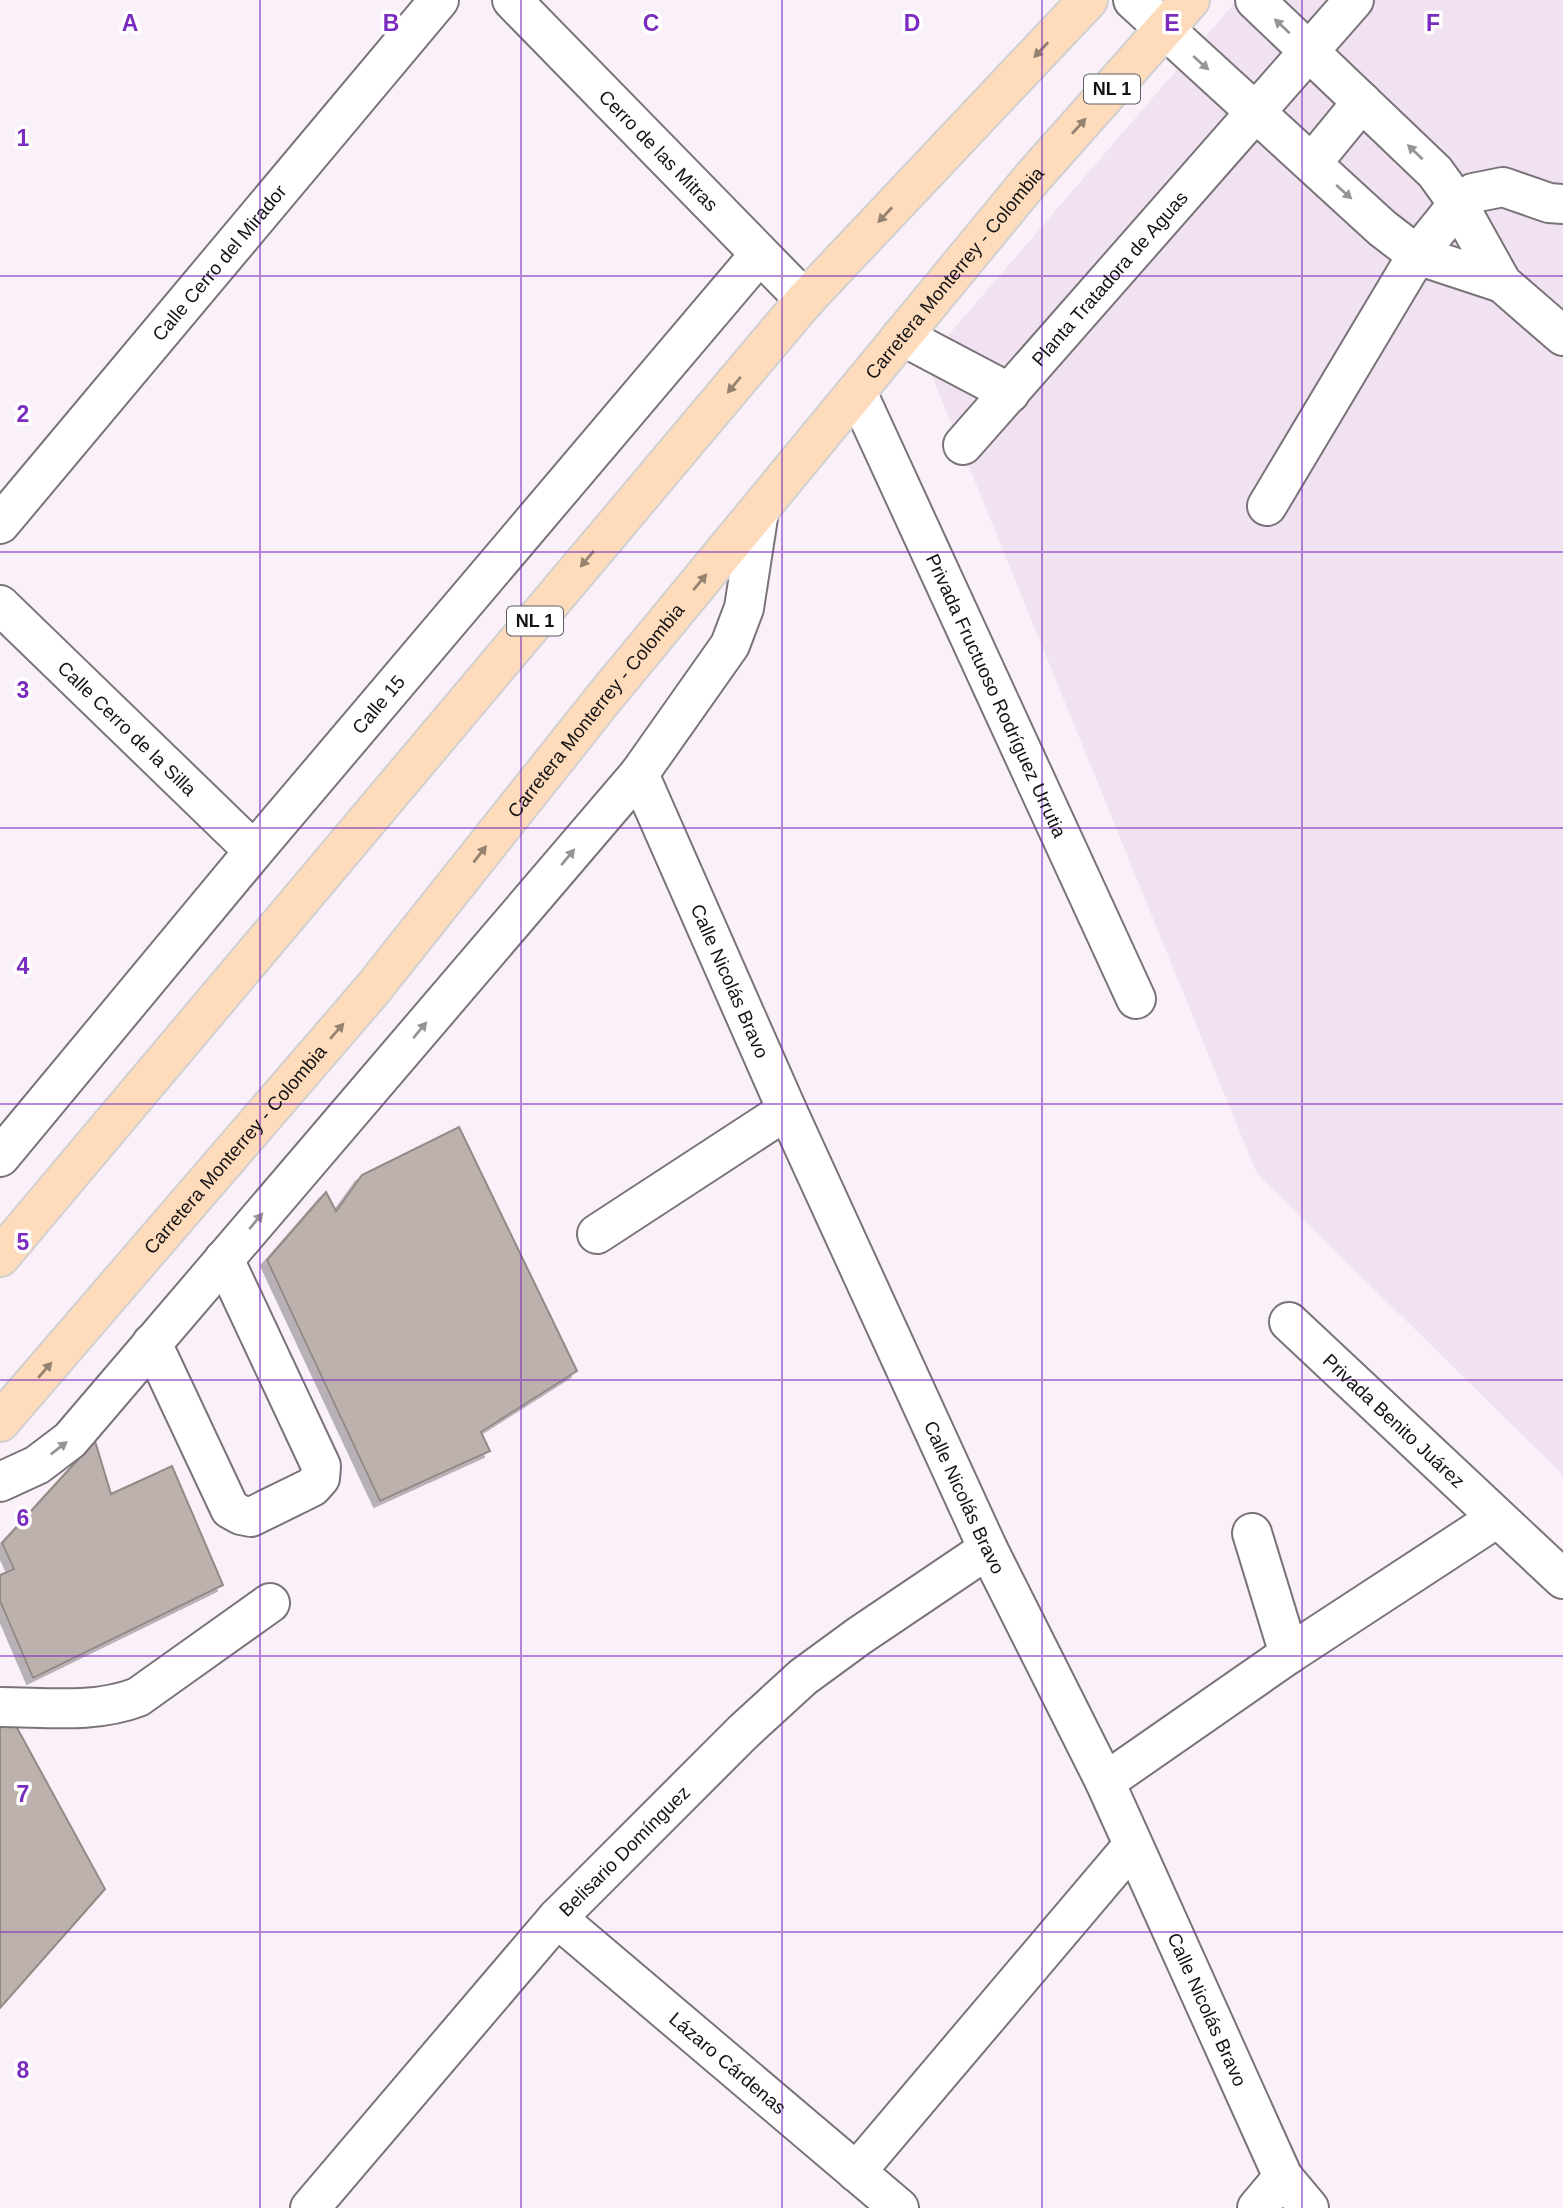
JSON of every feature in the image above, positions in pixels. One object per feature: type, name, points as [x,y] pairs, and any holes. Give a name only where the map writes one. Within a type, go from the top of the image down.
[{"type":"main road","name":"NL 1","points":[[0,1257],[805,300],[1088,0]]},
{"type":"main road","name":"Carretera Monterrey - Colombia","points":[[0,1422],[372,990],[604,698],[1033,177],[1190,0]]},
{"type":"street","name":"Calle Cerro del Mirador","points":[[0,524],[439,0]]},
{"type":"street","name":"Cerro de las Mitras","points":[[512,0],[805,300]]},
{"type":"street","points":[[1133,0],[1382,228],[1417,255],[1502,282]]},
{"type":"street","points":[[1255,0],[1435,172],[1458,204],[1502,282],[1563,336]]},
{"type":"street","name":"Planta Tratadora de Aguas","points":[[963,445],[1354,0]]},
{"type":"street","points":[[1312,163],[1362,102]]},
{"type":"street","points":[[1267,506],[1417,255],[1458,204],[1473,193],[1503,187],[1549,203],[1563,204]]},
{"type":"street","name":"Calle 15","points":[[0,1157],[254,851],[759,255]]},
{"type":"street","points":[[902,336],[1010,393]]},
{"type":"street","name":"Privada Fructuoso Rodríguez Urrutia","points":[[857,392],[1136,999]]},
{"type":"street","points":[[0,1482],[37,1465],[70,1440],[639,774],[730,645],[744,608],[759,511]]},
{"type":"street","name":"Calle Cerro de la Silla","points":[[0,605],[254,851]]},
{"type":"street","name":"Calle Nicolás Bravo","points":[[639,774],[787,1110],[988,1549],[1105,1782],[1283,2177],[1309,2208]]},
{"type":"street","points":[[597,1234],[787,1110]]},
{"type":"street","points":[[152,1343],[230,1509],[251,1517],[312,1487],[320,1478],[321,1466],[224,1259]]},
{"type":"street","name":"Privada Benito Juárez","points":[[1289,1322],[1563,1579]]},
{"type":"street","points":[[1105,1782],[1289,1654],[1497,1518]]},
{"type":"street","points":[[1252,1533],[1289,1654]]},
{"type":"street","name":"Belisario Domínguez","points":[[310,2208],[557,1918],[743,1731],[803,1677],[988,1549]]},
{"type":"street","points":[[0,1707],[100,1707],[121,1703],[138,1696],[270,1603]]},
{"type":"street","points":[[856,2172],[1133,1845]]},
{"type":"street","name":"Lázaro Cárdenas","points":[[557,1918],[899,2208]]},
{"type":"street","points":[[1257,2208],[1283,2177]]},
{"type":"shaded area","points":[[1237,0],[1563,0],[1563,1475],[1257,1174],[926,361]]},
{"type":"building","points":[[459,1127],[577,1371],[481,1432],[490,1451],[380,1501],[267,1260],[326,1192],[336,1211],[362,1175]]},
{"type":"building","points":[[95,1441],[111,1494],[172,1466],[223,1585],[33,1678],[0,1601],[0,1575],[14,1569],[2,1543]]},
{"type":"building","points":[[0,1726],[16,1726],[105,1889],[0,2008]]}]
